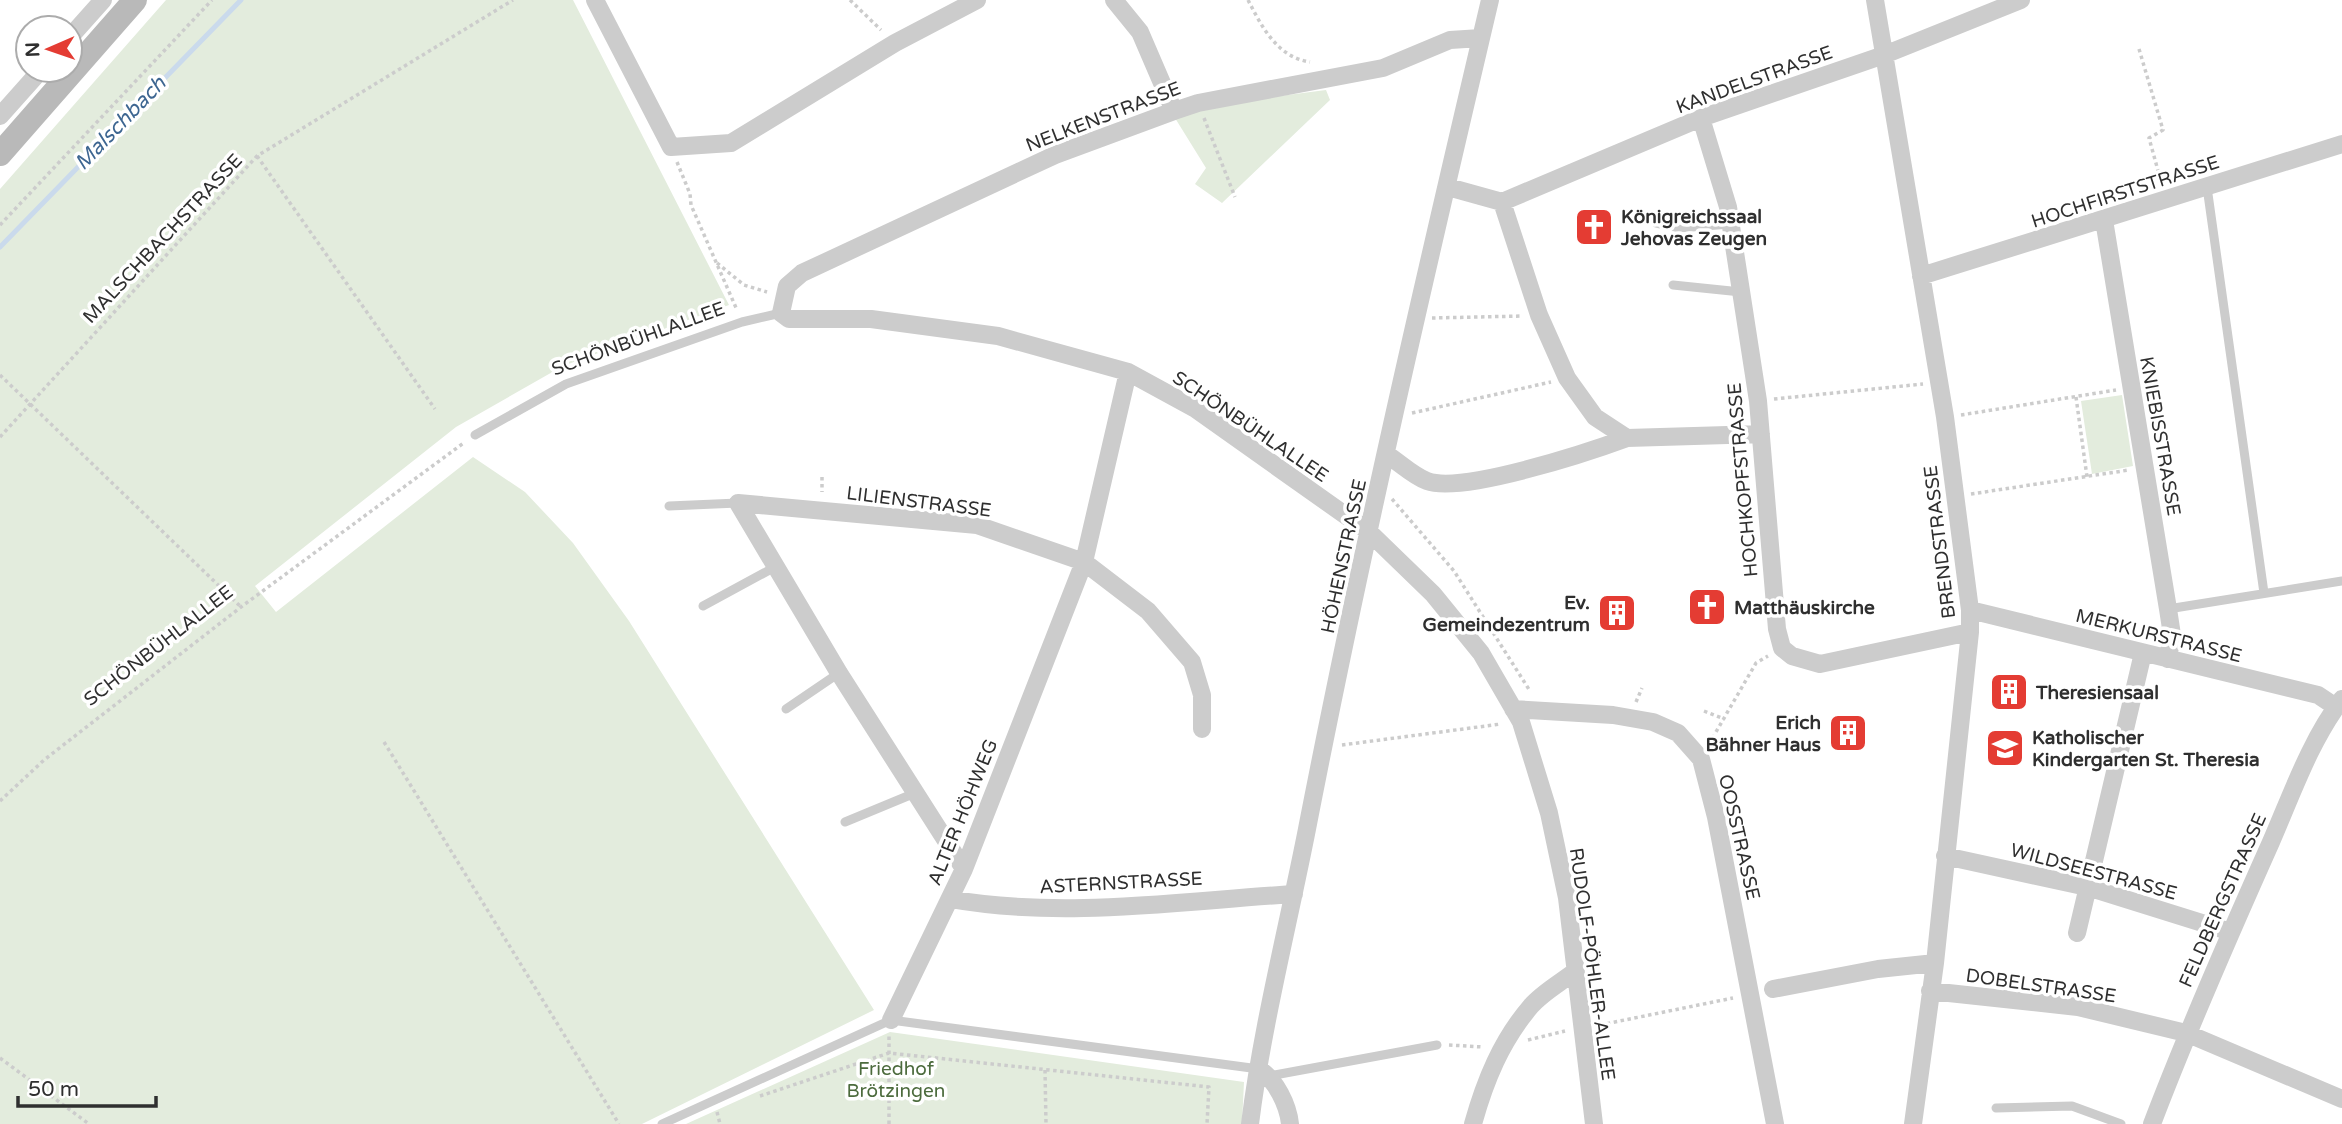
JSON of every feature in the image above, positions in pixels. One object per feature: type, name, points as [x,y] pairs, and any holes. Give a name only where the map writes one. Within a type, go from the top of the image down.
[{"type":"main road","points":[[0,154],[135,0]]},
{"type":"street","points":[[84,21],[103,0]]},
{"type":"street","points":[[595,0],[671,147],[731,143],[895,43],[977,0]]},
{"type":"street","points":[[1114,0],[1140,32],[1174,111]]},
{"type":"street","name":"HÖHENSTRASSE","points":[[1250,1124],[1264,1072],[1294,894],[1323,748],[1414,318],[1448,187],[1490,0]]},
{"type":"street","name":"BRENDSTRASSE","points":[[1875,0],[1945,417],[1970,610],[1970,632],[1935,963],[1913,1124]]},
{"type":"street","name":"KANDELSTRASSE","points":[[1502,202],[1701,118],[1884,55],[2021,0]]},
{"type":"street","name":"NELKENSTRASSE","points":[[782,305],[787,286],[802,273],[1055,155],[1198,103],[1383,68],[1450,40],[1481,38]]},
{"type":"street","points":[[0,116],[29,84]]},
{"type":"street","name":"HOCHKOPFSTRASSE","points":[[1701,118],[1730,224],[1758,401],[1777,629],[1782,648]]},
{"type":"street","name":"HOCHFIRSTSTRASSE","points":[[1921,276],[2342,144]]},
{"type":"street","points":[[1448,187],[1502,202],[1539,315],[1567,378],[1595,417],[1627,438]]},
{"type":"street","name":"KNIEBISSTRASSE","points":[[2104,220],[2172,635],[2168,659]]},
{"type":"street","name":"SCHÖNBÜHLALLEE","points":[[782,305],[789,319],[871,319],[998,336],[1128,372],[1194,408],[1369,532]]},
{"type":"street","name":"ALTER HÖHWEG","points":[[891,1020],[964,869],[1084,562],[1128,372]]},
{"type":"street","points":[[1386,454],[1427,482],[1462,483],[1584,453],[1627,438],[1761,434]]},
{"type":"street","points":[[738,503],[839,673],[964,869]]},
{"type":"street","name":"LILIENSTRASSE","points":[[738,503],[977,525],[1084,562],[1148,611],[1192,662],[1202,695],[1202,729]]},
{"type":"street","name":"RUDOLF-PÖHLER-ALLEE","points":[[1369,532],[1433,594],[1481,653],[1521,722],[1549,813],[1567,898],[1594,1124]]},
{"type":"street","name":"MERKURSTRASSE","points":[[1970,610],[2318,695],[2339,703]]},
{"type":"street","points":[[1782,648],[1792,656],[1819,664],[1970,632]]},
{"type":"street","points":[[2077,933],[2143,653]]},
{"type":"street","name":"FELDBERGSTRASSE","points":[[2152,1124],[2186,1033],[2320,734],[2339,703]]},
{"type":"street","name":"OOSSTRASSE","points":[[1513,709],[1614,715],[1653,722],[1678,733],[1700,758],[1719,831],[1775,1124]]},
{"type":"street","name":"WILDSEESTRASSE","points":[[1945,856],[2087,887],[2231,932]]},
{"type":"street","name":"ASTERNSTRASSE","points":[[950,899],[1001,908],[1103,906],[1294,894]]},
{"type":"street","points":[[1773,989],[1878,969],[1935,963]]},
{"type":"street","points":[[1473,1124],[1483,1086],[1501,1048],[1532,1004],[1574,972]]},
{"type":"street","name":"DOBELSTRASSE","points":[[1930,991],[2078,1007],[2186,1033],[2342,1099]]},
{"type":"street","points":[[1264,1072],[1289,1111],[1290,1124]]},
{"type":"lane","points":[[2207,187],[2264,593]]},
{"type":"lane","points":[[1656,223],[1679,228],[1730,224]]},
{"type":"lane","points":[[1673,285],[1741,292]]},
{"type":"lane","name":"SCHÖNBÜHLALLEE","points":[[475,435],[566,384],[742,322],[782,305]]},
{"type":"lane","points":[[669,506],[738,503]]},
{"type":"lane","points":[[703,606],[775,567]]},
{"type":"lane","points":[[2168,609],[2342,581]]},
{"type":"lane","points":[[786,709],[839,673]]},
{"type":"lane","points":[[845,822],[915,793]]},
{"type":"lane","points":[[662,1124],[891,1020],[1264,1072],[1437,1045]]},
{"type":"lane","points":[[1996,1108],[2072,1107],[2121,1124]]},
{"type":"path","points":[[0,225],[212,0]]},
{"type":"path","name":"MALSCHBACHSTRASSE","points":[[0,437],[257,156],[513,0]]},
{"type":"path","points":[[850,0],[895,43]]},
{"type":"path","points":[[1248,0],[1265,33],[1280,49],[1306,62],[1318,63]]},
{"type":"path","points":[[2139,49],[2163,130],[2149,138],[2166,200]]},
{"type":"path","points":[[1206,124],[1236,197]]},
{"type":"path","points":[[671,147],[714,261],[742,322]]},
{"type":"path","points":[[257,156],[435,409]]},
{"type":"path","points":[[714,261],[744,285],[782,305]]},
{"type":"path","points":[[1414,318],[1539,315]]},
{"type":"path","points":[[0,375],[241,607]]},
{"type":"path","points":[[1393,418],[1567,378]]},
{"type":"path","points":[[1758,401],[1939,382]]},
{"type":"path","points":[[1945,417],[2131,388]]},
{"type":"path","points":[[2076,397],[2087,477]]},
{"type":"path","name":"SCHÖNBÜHLALLEE","points":[[0,801],[44,760],[241,607],[475,435]]},
{"type":"path","points":[[1955,496],[2145,468]]},
{"type":"path","points":[[1380,484],[1454,571],[1543,710]]},
{"type":"path","points":[[1700,758],[1756,663],[1782,648]]},
{"type":"path","points":[[1704,711],[1724,719]]},
{"type":"path","points":[[1323,748],[1480,726]]},
{"type":"path","points":[[384,742],[619,1124]]},
{"type":"path","points":[[1608,1024],[1722,1001]]},
{"type":"path","points":[[888,1124],[891,1020]]},
{"type":"path","points":[[1437,1045],[1501,1048]]},
{"type":"path","points":[[756,1097],[888,1053],[1209,1087],[1207,1124]]},
{"type":"path","points":[[0,1058],[89,1124]]},
{"type":"path","points":[[1045,1070],[1046,1124]]},
{"type":"path","points":[[708,1115],[730,1106]]},
{"type":"path","points":[[716,1111],[720,1124]]},
{"type":"green space","points":[[166,0],[573,0],[729,305],[563,366],[456,427],[255,586],[276,612],[473,457],[525,492],[573,543],[629,621],[874,1010],[642,1124],[0,1124],[0,189]]},
{"type":"green space","points":[[1326,90],[1330,100],[1222,203],[1195,184],[1206,168],[1175,118],[1204,106]]},
{"type":"green space","points":[[2122,395],[2133,466],[2092,474],[2081,401]]},
{"type":"green space","name":"Friedhof Brötzingen","points":[[890,1032],[1244,1082],[1242,1124],[686,1124]]},
{"type":"waterway","name":"Malschbach","points":[[0,247],[241,0]]},
{"type":"place","name":"Königreichssaal Jehovas Zeugen","points":[[1594,227]]},
{"type":"place","name":"Matthäuskirche","points":[[1707,607]]},
{"type":"place","name":"Ev. Gemeindezentrum","points":[[1617,613]]},
{"type":"place","name":"Theresiensaal","points":[[2009,692]]},
{"type":"place","name":"Erich Bähner Haus","points":[[1848,733]]},
{"type":"place","name":"Katholischer Kindergarten St. Theresia","points":[[2005,748]]}]
